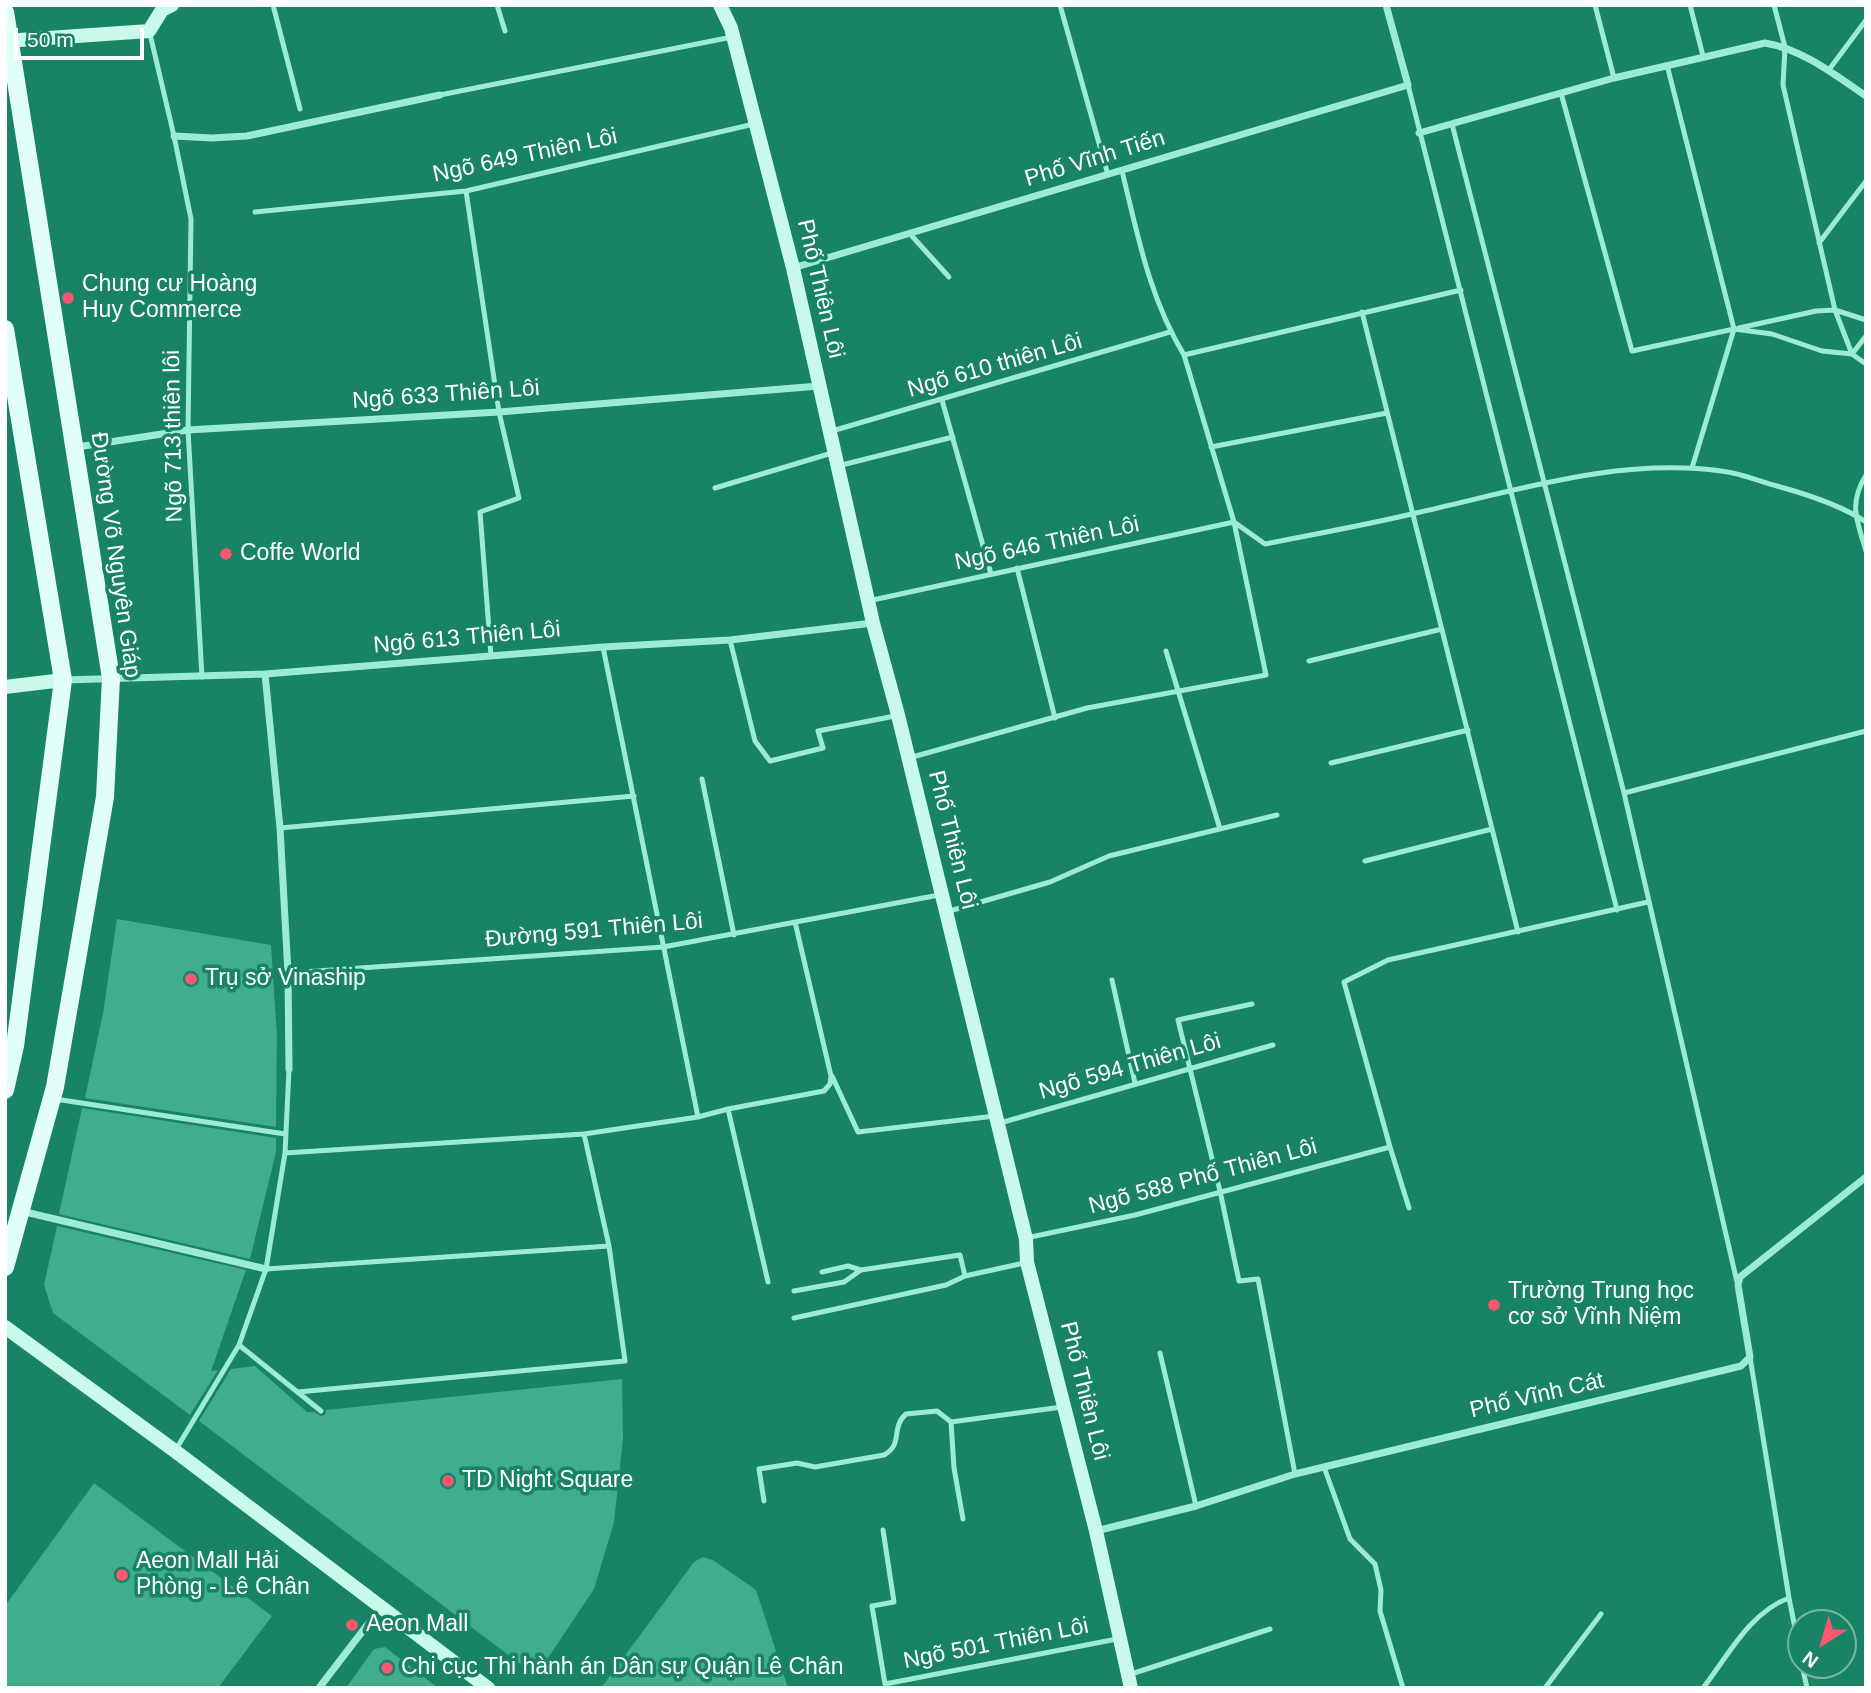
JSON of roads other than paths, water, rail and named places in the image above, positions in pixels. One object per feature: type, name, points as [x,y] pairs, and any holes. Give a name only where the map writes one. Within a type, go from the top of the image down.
[{"type":"main road","points":[[8,41],[149,32],[162,10],[172,5]]},
{"type":"main road","name":"Phố Thiên Lôi","points":[[720,5],[733,37],[757,123],[793,268],[873,623],[909,758],[1026,1239],[1027,1262],[1096,1531],[1130,1681]]},
{"type":"main road","name":"Đường Võ Nguyên Giáp","points":[[5,12],[111,678],[105,797],[52,1098],[5,1267]]},
{"type":"main road","points":[[5,329],[63,680],[5,1090]]},
{"type":"main road","points":[[5,687],[63,680]]},
{"type":"main road","points":[[5,1327],[175,1451],[488,1688]]},
{"type":"street","points":[[1386,5],[1408,85]]},
{"type":"street","points":[[1419,133],[1614,78],[1765,43],[1785,47],[1829,71],[1866,96]]},
{"type":"street","name":"Phố Vĩnh Tiến","points":[[793,268],[1408,85]]},
{"type":"street","points":[[174,136],[247,136],[440,95]]},
{"type":"street","name":"Ngõ 633 Thiên Lôi","points":[[76,447],[187,430],[499,412],[819,386]]},
{"type":"street","name":"Ngõ 613 Thiên Lôi","points":[[63,680],[265,674],[603,647],[730,640],[873,623]]},
{"type":"street","points":[[265,674],[281,828],[288,972],[289,1069]]},
{"type":"street","points":[[1750,1357],[1738,1285],[1743,1273],[1866,1177]]},
{"type":"street","points":[[21,1211],[266,1269]]},
{"type":"street","name":"Phố Vĩnh Cát","points":[[1096,1531],[1196,1506],[1324,1466],[1741,1366],[1750,1357]]},
{"type":"street","points":[[319,1688],[381,1607]]},
{"type":"lane","points":[[273,5],[300,109]]},
{"type":"lane","points":[[497,5],[505,31]]},
{"type":"lane","points":[[1060,5],[1108,175]]},
{"type":"lane","points":[[1595,5],[1614,78]]},
{"type":"lane","points":[[1690,5],[1703,56]]},
{"type":"lane","points":[[1774,5],[1785,47],[1783,85],[1835,310],[1852,354]]},
{"type":"lane","points":[[1829,71],[1866,20]]},
{"type":"lane","name":"Ngõ 713 thiên lôi","points":[[149,32],[191,219],[187,430],[202,677]]},
{"type":"lane","points":[[440,95],[733,37]]},
{"type":"lane","points":[[1667,65],[1734,329],[1692,468]]},
{"type":"lane","points":[[1408,85],[1617,910]]},
{"type":"lane","points":[[1561,93],[1632,351],[1816,311],[1835,310],[1866,320]]},
{"type":"lane","name":"Ngõ 649 Thiên Lôi","points":[[255,212],[466,191],[757,123]]},
{"type":"lane","points":[[1452,124],[1624,793],[1738,1285]]},
{"type":"lane","points":[[909,758],[1087,708],[1266,675],[1234,522],[1184,355],[1170,332],[1148,278],[1122,171]]},
{"type":"lane","points":[[1819,243],[1866,181]]},
{"type":"lane","points":[[466,191],[499,412],[519,498],[480,512],[491,656]]},
{"type":"lane","points":[[911,234],[949,277]]},
{"type":"lane","points":[[1184,355],[1461,290]]},
{"type":"lane","points":[[1362,312],[1518,932]]},
{"type":"lane","points":[[1734,329],[1772,334],[1822,351],[1852,354],[1866,364]]},
{"type":"lane","name":"Ngõ 610 thiên Lôi","points":[[830,432],[1170,332]]},
{"type":"lane","points":[[1852,354],[1866,336]]},
{"type":"lane","points":[[942,400],[991,575]]},
{"type":"lane","points":[[1211,447],[1387,413]]},
{"type":"lane","points":[[715,488],[836,459],[953,437]]},
{"type":"lane","points":[[1234,522],[1265,544],[1546,483],[1628,469],[1692,468],[1723,471],[1793,491],[1856,515],[1866,522]]},
{"type":"lane","points":[[1866,475],[1855,496],[1856,515],[1866,551]]},
{"type":"lane","name":"Ngõ 646 Thiên Lôi","points":[[868,601],[1234,522]]},
{"type":"lane","points":[[1017,568],[1055,718]]},
{"type":"lane","points":[[1309,661],[1442,629]]},
{"type":"lane","points":[[730,640],[755,741],[770,761],[823,748],[818,731],[898,715]]},
{"type":"lane","points":[[603,647],[698,1117]]},
{"type":"lane","points":[[1166,650],[1220,829]]},
{"type":"lane","points":[[1331,763],[1468,730]]},
{"type":"lane","points":[[1624,793],[1866,731]]},
{"type":"lane","points":[[702,779],[734,935]]},
{"type":"lane","points":[[281,828],[634,796]]},
{"type":"lane","points":[[946,912],[1050,882],[1109,856],[1277,815]]},
{"type":"lane","points":[[1365,861],[1492,829]]},
{"type":"lane","name":"Đường 591 Thiên Lôi","points":[[288,972],[663,947],[942,894]]},
{"type":"lane","points":[[1409,1208],[1344,982],[1388,960],[1648,902]]},
{"type":"lane","points":[[285,1153],[584,1134],[698,1117],[824,1091],[830,1084],[830,1071],[795,922]]},
{"type":"lane","points":[[1112,980],[1135,1083]]},
{"type":"lane","points":[[1252,1004],[1178,1020],[1239,1281],[1258,1279],[1295,1474]]},
{"type":"lane","name":"Ngõ 594 Thiên Lôi","points":[[830,1071],[858,1132],[996,1120],[1273,1045]]},
{"type":"lane","points":[[175,1451],[239,1345],[266,1269],[285,1153],[289,1069]]},
{"type":"lane","points":[[52,1098],[285,1134]]},
{"type":"lane","points":[[728,1109],[768,1282]]},
{"type":"lane","points":[[298,1392],[625,1361],[609,1246],[584,1134]]},
{"type":"lane","name":"Ngõ 588 Phố Thiên Lôi","points":[[1026,1239],[1135,1215],[1390,1147]]},
{"type":"lane","points":[[266,1269],[609,1246]]},
{"type":"lane","points":[[822,1272],[848,1266],[861,1270],[960,1255],[965,1276]]},
{"type":"lane","points":[[794,1318],[946,1285],[965,1276],[1027,1262]]},
{"type":"lane","points":[[794,1291],[844,1282],[861,1270]]},
{"type":"lane","points":[[239,1345],[321,1411]]},
{"type":"lane","points":[[1160,1353],[1196,1506]]},
{"type":"lane","points":[[1750,1357],[1791,1609]]},
{"type":"lane","points":[[764,1502],[759,1469],[797,1463],[815,1467],[884,1455],[892,1451],[898,1424],[905,1414],[937,1411],[951,1422],[1064,1407]]},
{"type":"lane","points":[[951,1422],[954,1468],[963,1519]]},
{"type":"lane","points":[[1324,1466],[1350,1539],[1376,1564],[1381,1590],[1380,1611],[1403,1688]]},
{"type":"lane","name":"Ngõ 501 Thiên Lôi","points":[[883,1530],[894,1602],[872,1606],[885,1684],[1120,1638]]},
{"type":"lane","points":[[1703,1688],[1756,1619],[1771,1605],[1789,1598]]},
{"type":"lane","points":[[1545,1688],[1601,1614]]},
{"type":"lane","points":[[1130,1681],[1270,1629]]},
{"type":"place","name":"Chung cư Hoàng Huy Commerce","points":[[68,298]]},
{"type":"place","name":"Coffe World","points":[[226,554]]},
{"type":"place","name":"Trụ sở Vinaship","points":[[191,979]]},
{"type":"place","name":"Trường Trung học cơ sở Vĩnh Niệm","points":[[1494,1305]]},
{"type":"place","name":"TD Night Square","points":[[448,1481]]},
{"type":"place","name":"Aeon Mall Hải Phòng - Lê Chân","points":[[122,1575]]},
{"type":"place","name":"Aeon Mall","points":[[352,1625]]},
{"type":"place","name":"Chi cục Thi hành án Dân sự Quận Lê Chân","points":[[387,1668]]}]
